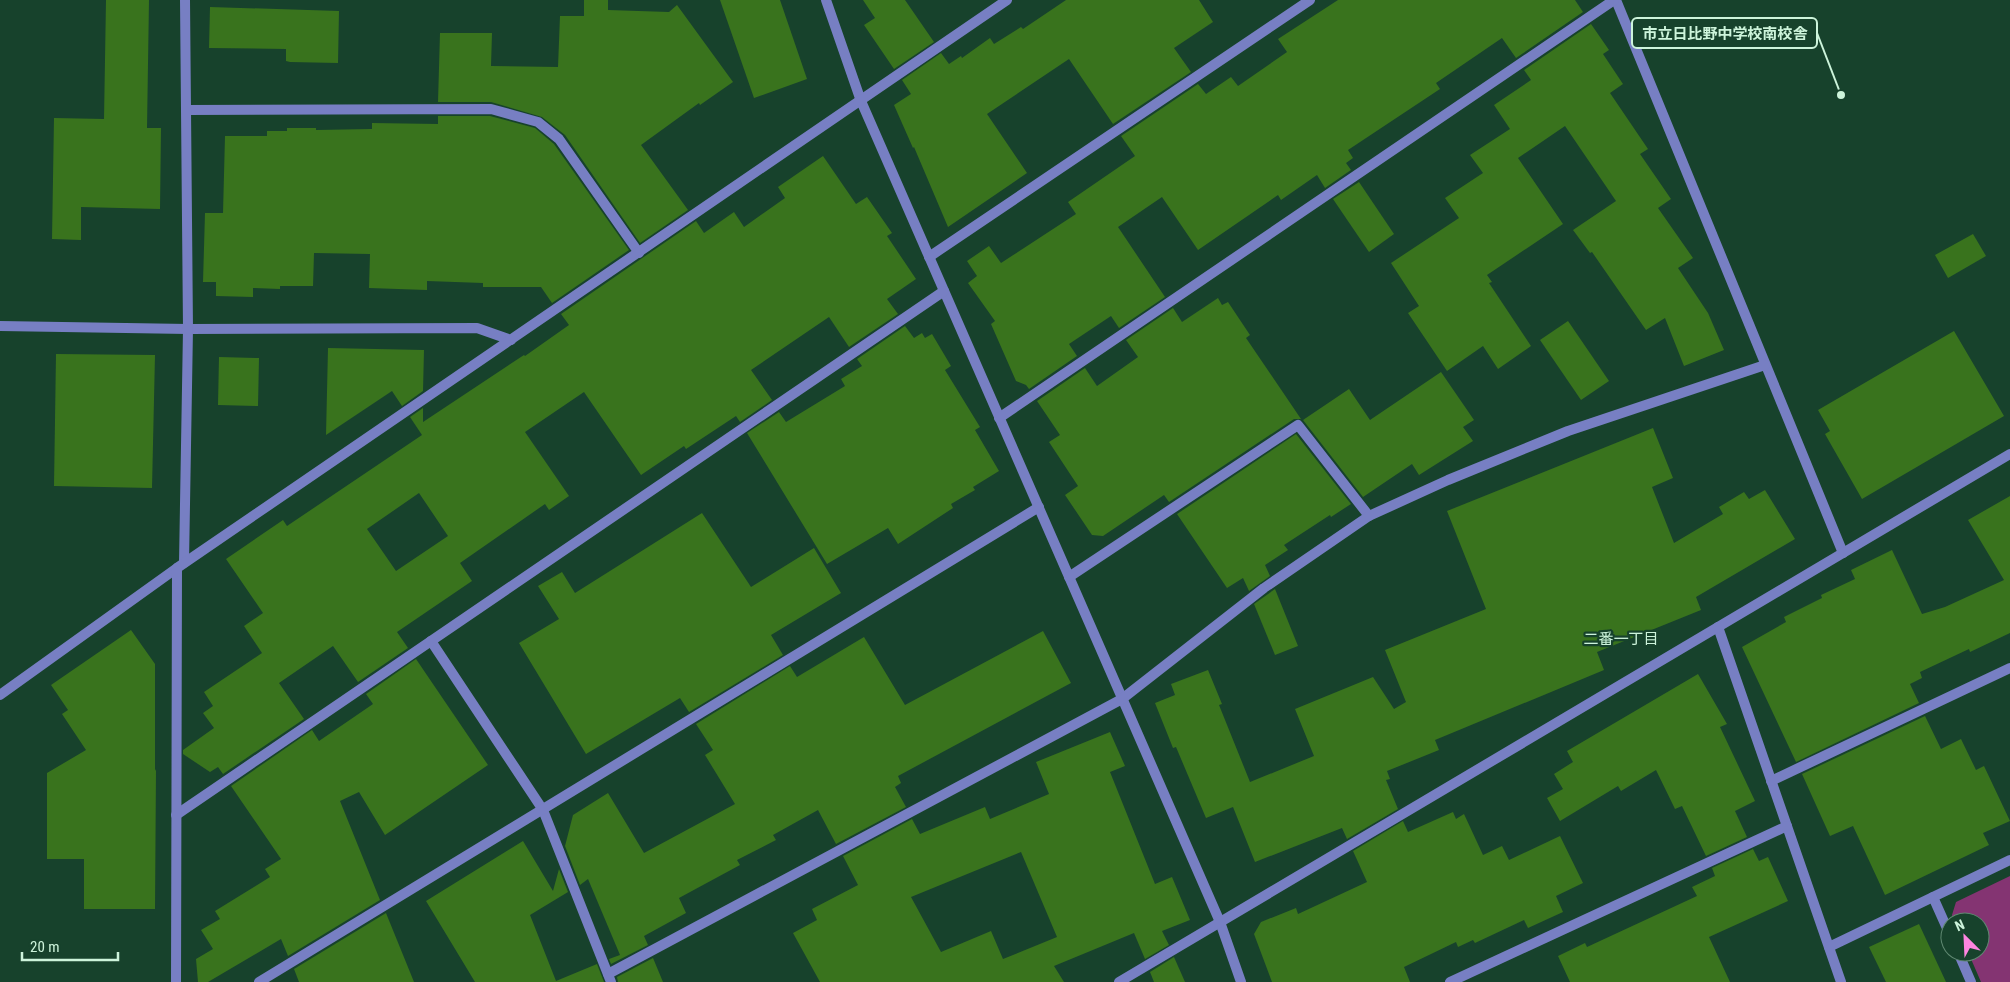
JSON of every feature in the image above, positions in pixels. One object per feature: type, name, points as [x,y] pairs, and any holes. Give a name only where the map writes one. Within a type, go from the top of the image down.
[{"type":"street","points":[[176,982],[176,815],[188,329],[186,0]]},
{"type":"street","points":[[826,0],[861,101],[1220,922],[1241,982]]},
{"type":"street","points":[[0,695],[181,566],[1007,0]]},
{"type":"street","points":[[929,257],[1310,0]]},
{"type":"street","points":[[999,418],[1615,0],[1842,553]]},
{"type":"street","points":[[186,110],[491,109],[538,122],[559,139],[639,253]]},
{"type":"street","points":[[176,815],[944,291]]},
{"type":"street","points":[[0,326],[188,329],[477,328],[511,340]]},
{"type":"street","points":[[431,641],[542,810],[610,978],[1122,699],[1264,588],[1369,516],[1448,480],[1568,431],[1765,365]]},
{"type":"street","points":[[1069,577],[1298,424],[1369,516]]},
{"type":"street","points":[[1119,982],[2010,454]]},
{"type":"street","points":[[259,982],[276,977],[542,810],[1039,507]]},
{"type":"street","points":[[1718,627],[1841,982]]},
{"type":"street","points":[[1771,781],[2010,668]]},
{"type":"street","points":[[1450,982],[1787,826]]},
{"type":"street","points":[[1829,947],[2010,860]]},
{"type":"street","points":[[1933,897],[1940,913]]},
{"type":"street","points":[[1962,962],[1971,982]]},
{"type":"shaded area","points":[[2010,876],[2010,982],[1981,982],[1972,962],[1990,962],[1990,912],[1953,912],[1956,902]]},
{"type":"building","points":[[106,0],[149,0],[147,128],[161,128],[160,209],[81,207],[81,240],[52,239],[54,118],[104,119]]},
{"type":"building","points":[[584,0],[608,0],[608,10],[669,12],[677,5],[733,82],[700,105],[699,103],[641,145],[688,210],[640,243],[565,135],[542,117],[491,102],[438,102],[440,33],[492,33],[491,66],[558,67],[560,16],[584,16]]},
{"type":"building","points":[[720,0],[780,0],[807,79],[754,98]]},
{"type":"building","points":[[863,0],[905,0],[934,42],[894,69],[864,25],[875,18]]},
{"type":"building","points":[[1066,0],[1199,0],[1213,22],[1174,48],[1191,72],[1113,124],[1069,59],[987,114],[1027,173],[948,227],[894,105],[911,94],[902,80],[941,53],[949,64],[961,56],[962,58],[990,38],[994,44],[1021,27],[1023,29]]},
{"type":"building","points":[[1338,0],[1575,0],[1583,12],[1516,58],[1502,38],[1436,83],[1440,89],[1348,150],[1353,158],[1346,163],[1351,170],[1325,188],[1317,175],[1281,200],[1278,195],[1198,250],[1162,197],[1118,227],[1165,297],[1119,328],[1111,316],[1069,344],[1077,356],[1029,389],[1026,385],[1016,381],[991,324],[995,321],[968,283],[977,276],[967,261],[989,246],[1001,263],[1076,214],[1068,202],[1135,156],[1121,136],[1198,84],[1206,94],[1231,77],[1238,86],[1287,52],[1278,39]]},
{"type":"building","points":[[210,7],[339,11],[338,63],[286,61],[286,49],[209,48]]},
{"type":"building","points":[[1591,24],[1609,50],[1603,54],[1623,84],[1610,93],[1648,149],[1640,154],[1671,199],[1658,208],[1693,258],[1678,268],[1708,313],[1724,350],[1684,366],[1665,318],[1646,330],[1592,252],[1590,253],[1573,230],[1616,201],[1565,126],[1518,158],[1563,224],[1487,275],[1492,282],[1489,283],[1531,346],[1498,369],[1483,346],[1447,371],[1408,313],[1419,306],[1391,263],[1459,218],[1445,198],[1483,173],[1470,155],[1510,129],[1494,105],[1531,80],[1524,70]]},
{"type":"building","points":[[438,116],[490,116],[535,128],[554,144],[629,250],[552,303],[541,287],[483,287],[483,283],[427,281],[427,290],[369,288],[370,254],[314,253],[313,286],[280,286],[280,289],[253,288],[253,297],[216,296],[216,282],[203,282],[205,213],[223,213],[225,136],[267,136],[267,131],[287,131],[287,128],[316,128],[316,130],[372,129],[372,123],[438,124]]},
{"type":"building","points":[[823,156],[856,204],[867,197],[892,233],[887,236],[916,279],[887,299],[898,314],[849,347],[829,317],[751,370],[772,400],[740,422],[736,416],[686,449],[684,446],[641,475],[584,392],[525,432],[569,496],[549,510],[545,504],[460,563],[472,581],[397,632],[408,648],[358,682],[333,646],[279,683],[304,719],[223,774],[218,767],[210,772],[183,754],[183,750],[214,728],[203,713],[213,706],[204,692],[262,653],[244,626],[263,613],[226,559],[283,520],[287,526],[422,435],[410,417],[423,408],[423,422],[525,356],[569,325],[561,314],[696,221],[704,233],[734,212],[744,227],[785,198],[778,187]],"holes":[[[419,493],[448,536],[396,571],[367,529]]]},
{"type":"building","points":[[1359,182],[1394,234],[1369,252],[1333,199]]},
{"type":"building","points":[[1973,234],[1986,256],[1948,278],[1935,255]]},
{"type":"building","points":[[1218,298],[1222,305],[1228,302],[1250,335],[1246,338],[1301,419],[1294,419],[1169,502],[1164,495],[1103,536],[1092,535],[1065,495],[1078,486],[1049,442],[1060,435],[1037,401],[1085,368],[1097,386],[1138,357],[1126,340],[1173,308],[1182,322]]},
{"type":"building","points":[[1568,321],[1609,381],[1581,400],[1540,340]]},
{"type":"building","points":[[905,326],[914,338],[922,333],[925,338],[932,334],[951,366],[945,370],[980,427],[975,430],[999,471],[973,487],[975,490],[951,504],[953,508],[898,544],[888,528],[827,564],[747,433],[779,412],[786,422],[845,386],[841,379],[862,366],[857,359]]},
{"type":"building","points":[[1954,331],[2004,416],[1862,499],[1825,434],[1830,431],[1818,410]]},
{"type":"building","points":[[328,348],[424,350],[423,391],[402,406],[392,391],[326,435]]},
{"type":"building","points":[[56,354],[155,355],[152,488],[54,486]]},
{"type":"building","points":[[219,357],[259,358],[258,406],[218,405]]},
{"type":"building","points":[[1441,372],[1474,420],[1463,427],[1473,441],[1419,475],[1412,464],[1363,497],[1303,420],[1349,389],[1370,420]]},
{"type":"building","points":[[1653,428],[1673,478],[1652,487],[1674,543],[1723,514],[1719,507],[1744,492],[1749,499],[1765,490],[1795,539],[1696,597],[1701,610],[1597,652],[1604,670],[1435,740],[1439,750],[1387,771],[1390,779],[1386,780],[1398,809],[1347,839],[1342,828],[1255,862],[1233,807],[1206,818],[1176,747],[1173,748],[1155,703],[1175,695],[1171,684],[1208,670],[1222,704],[1219,705],[1250,782],[1314,756],[1295,709],[1373,677],[1394,709],[1406,702],[1385,650],[1486,609],[1447,511]]},
{"type":"building","points":[[1296,434],[1351,504],[1331,517],[1330,515],[1284,545],[1288,550],[1265,565],[1270,576],[1249,591],[1243,578],[1227,588],[1177,514]]},
{"type":"building","points":[[2010,496],[2010,633],[1970,652],[1969,649],[1920,672],[1922,678],[1910,684],[1919,703],[1796,762],[1742,647],[1786,622],[1784,617],[1822,598],[1821,595],[1855,579],[1851,570],[1892,550],[1922,614],[1945,607],[2004,580],[1968,520]]},
{"type":"building","points":[[702,513],[751,587],[814,548],[841,593],[771,635],[783,655],[689,712],[680,698],[586,754],[519,643],[559,619],[538,586],[562,572],[575,593]]},
{"type":"building","points":[[1275,589],[1298,646],[1275,655],[1254,604]]},
{"type":"building","points":[[131,630],[155,664],[155,909],[84,909],[84,859],[47,859],[47,773],[86,750],[62,714],[68,710],[51,685]]},
{"type":"building","points":[[1043,631],[1071,683],[898,776],[901,783],[895,787],[906,807],[836,844],[818,810],[773,835],[776,840],[737,860],[740,865],[679,898],[686,913],[644,936],[648,945],[611,964],[609,959],[620,955],[588,879],[580,885],[565,846],[573,815],[608,793],[644,853],[735,804],[705,755],[713,750],[696,724],[790,666],[797,677],[864,637],[905,705]]},
{"type":"building","points":[[416,659],[488,765],[385,835],[359,792],[340,801],[380,900],[288,956],[281,939],[208,982],[198,982],[196,959],[213,949],[201,930],[220,919],[215,911],[270,877],[265,869],[281,859],[231,786],[312,730],[319,741],[373,704],[366,694]]},
{"type":"building","points":[[1698,674],[1727,724],[1720,727],[1755,801],[1735,811],[1747,837],[1706,856],[1682,806],[1675,809],[1656,770],[1621,791],[1618,786],[1560,821],[1547,798],[1563,789],[1554,774],[1573,762],[1567,751]]},
{"type":"building","points":[[1925,716],[1941,749],[1961,739],[1976,770],[1984,766],[2010,821],[1983,833],[1989,845],[1885,895],[1853,826],[1830,836],[1802,774]]},
{"type":"building","points":[[1110,732],[1125,766],[1110,772],[1155,884],[1172,877],[1190,920],[1162,931],[1169,945],[1145,959],[1134,933],[1054,966],[1064,982],[820,982],[793,933],[817,920],[812,909],[858,885],[843,856],[912,819],[920,834],[985,807],[990,819],[1049,794],[1036,762]],"holes":[[[1021,852],[1057,937],[1003,959],[991,931],[941,952],[911,897]]]},
{"type":"building","points":[[1453,812],[1456,819],[1464,814],[1483,855],[1502,846],[1509,860],[1560,836],[1583,883],[1556,896],[1563,912],[1528,928],[1524,920],[1475,943],[1473,940],[1458,947],[1456,942],[1404,967],[1410,982],[1272,982],[1254,934],[1261,922],[1296,908],[1298,914],[1367,882],[1353,851],[1403,821],[1408,832]]},
{"type":"building","points":[[523,841],[553,891],[559,869],[568,892],[530,915],[556,981],[597,964],[604,982],[475,982],[426,901]]},
{"type":"building","points":[[1753,849],[1759,861],[1768,857],[1788,901],[1709,937],[1730,982],[1570,982],[1558,956],[1585,943],[1587,947],[1697,896],[1692,887],[1715,876],[1712,868]]},
{"type":"building","points":[[386,913],[414,982],[299,982],[294,969]]},
{"type":"building","points":[[1919,924],[1946,982],[1886,982],[1869,947]]},
{"type":"building","points":[[1174,957],[1185,982],[1154,982],[1150,972]]},
{"type":"building","points":[[653,958],[663,982],[618,982],[617,977]]},
{"type":"place","name":"市立日比野中学校南校舎","points":[[1841,95]]},
{"type":"district","name":"二番一丁目","points":[[1621,639]]}]
